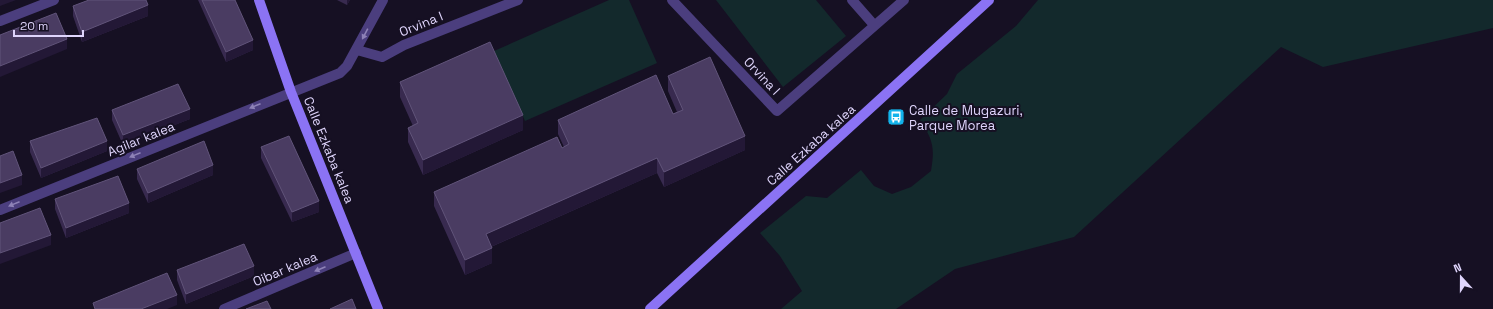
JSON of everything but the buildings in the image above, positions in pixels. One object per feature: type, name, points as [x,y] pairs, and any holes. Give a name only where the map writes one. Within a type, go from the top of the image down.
[{"type":"street","points":[[0,21],[54,0]]},
{"type":"street","name":"Calle Ezkaba kalea","points":[[259,0],[291,92],[378,309]]},
{"type":"street","name":"Agilar kalea","points":[[0,210],[340,73],[347,66],[357,50],[383,0]]},
{"type":"street","name":"Orvina I","points":[[357,50],[382,57],[404,45],[518,0]]},
{"type":"street","name":"Orvina I","points":[[672,0],[777,111],[904,0]]},
{"type":"street","points":[[852,0],[874,25]]},
{"type":"street","name":"Calle Ezkaba kalea","points":[[650,309],[990,0]]},
{"type":"street","name":"Oibar kalea","points":[[224,309],[356,253]]},
{"type":"green space","points":[[609,0],[629,0],[657,63],[525,121],[494,51]]},
{"type":"green space","points":[[716,0],[816,0],[846,36],[783,87]]},
{"type":"green space","points":[[1038,0],[1493,0],[1493,28],[1323,67],[1281,47],[1074,237],[955,269],[896,309],[781,309],[802,291],[780,256],[760,233],[806,196],[827,198],[861,170],[874,186],[892,194],[911,187],[931,171],[933,156],[932,144],[928,133],[920,120],[947,94],[957,74],[1016,26]]},
{"type":"place","name":"Calle de Mugazuri, Parque Morea","points":[[896,117]]}]
